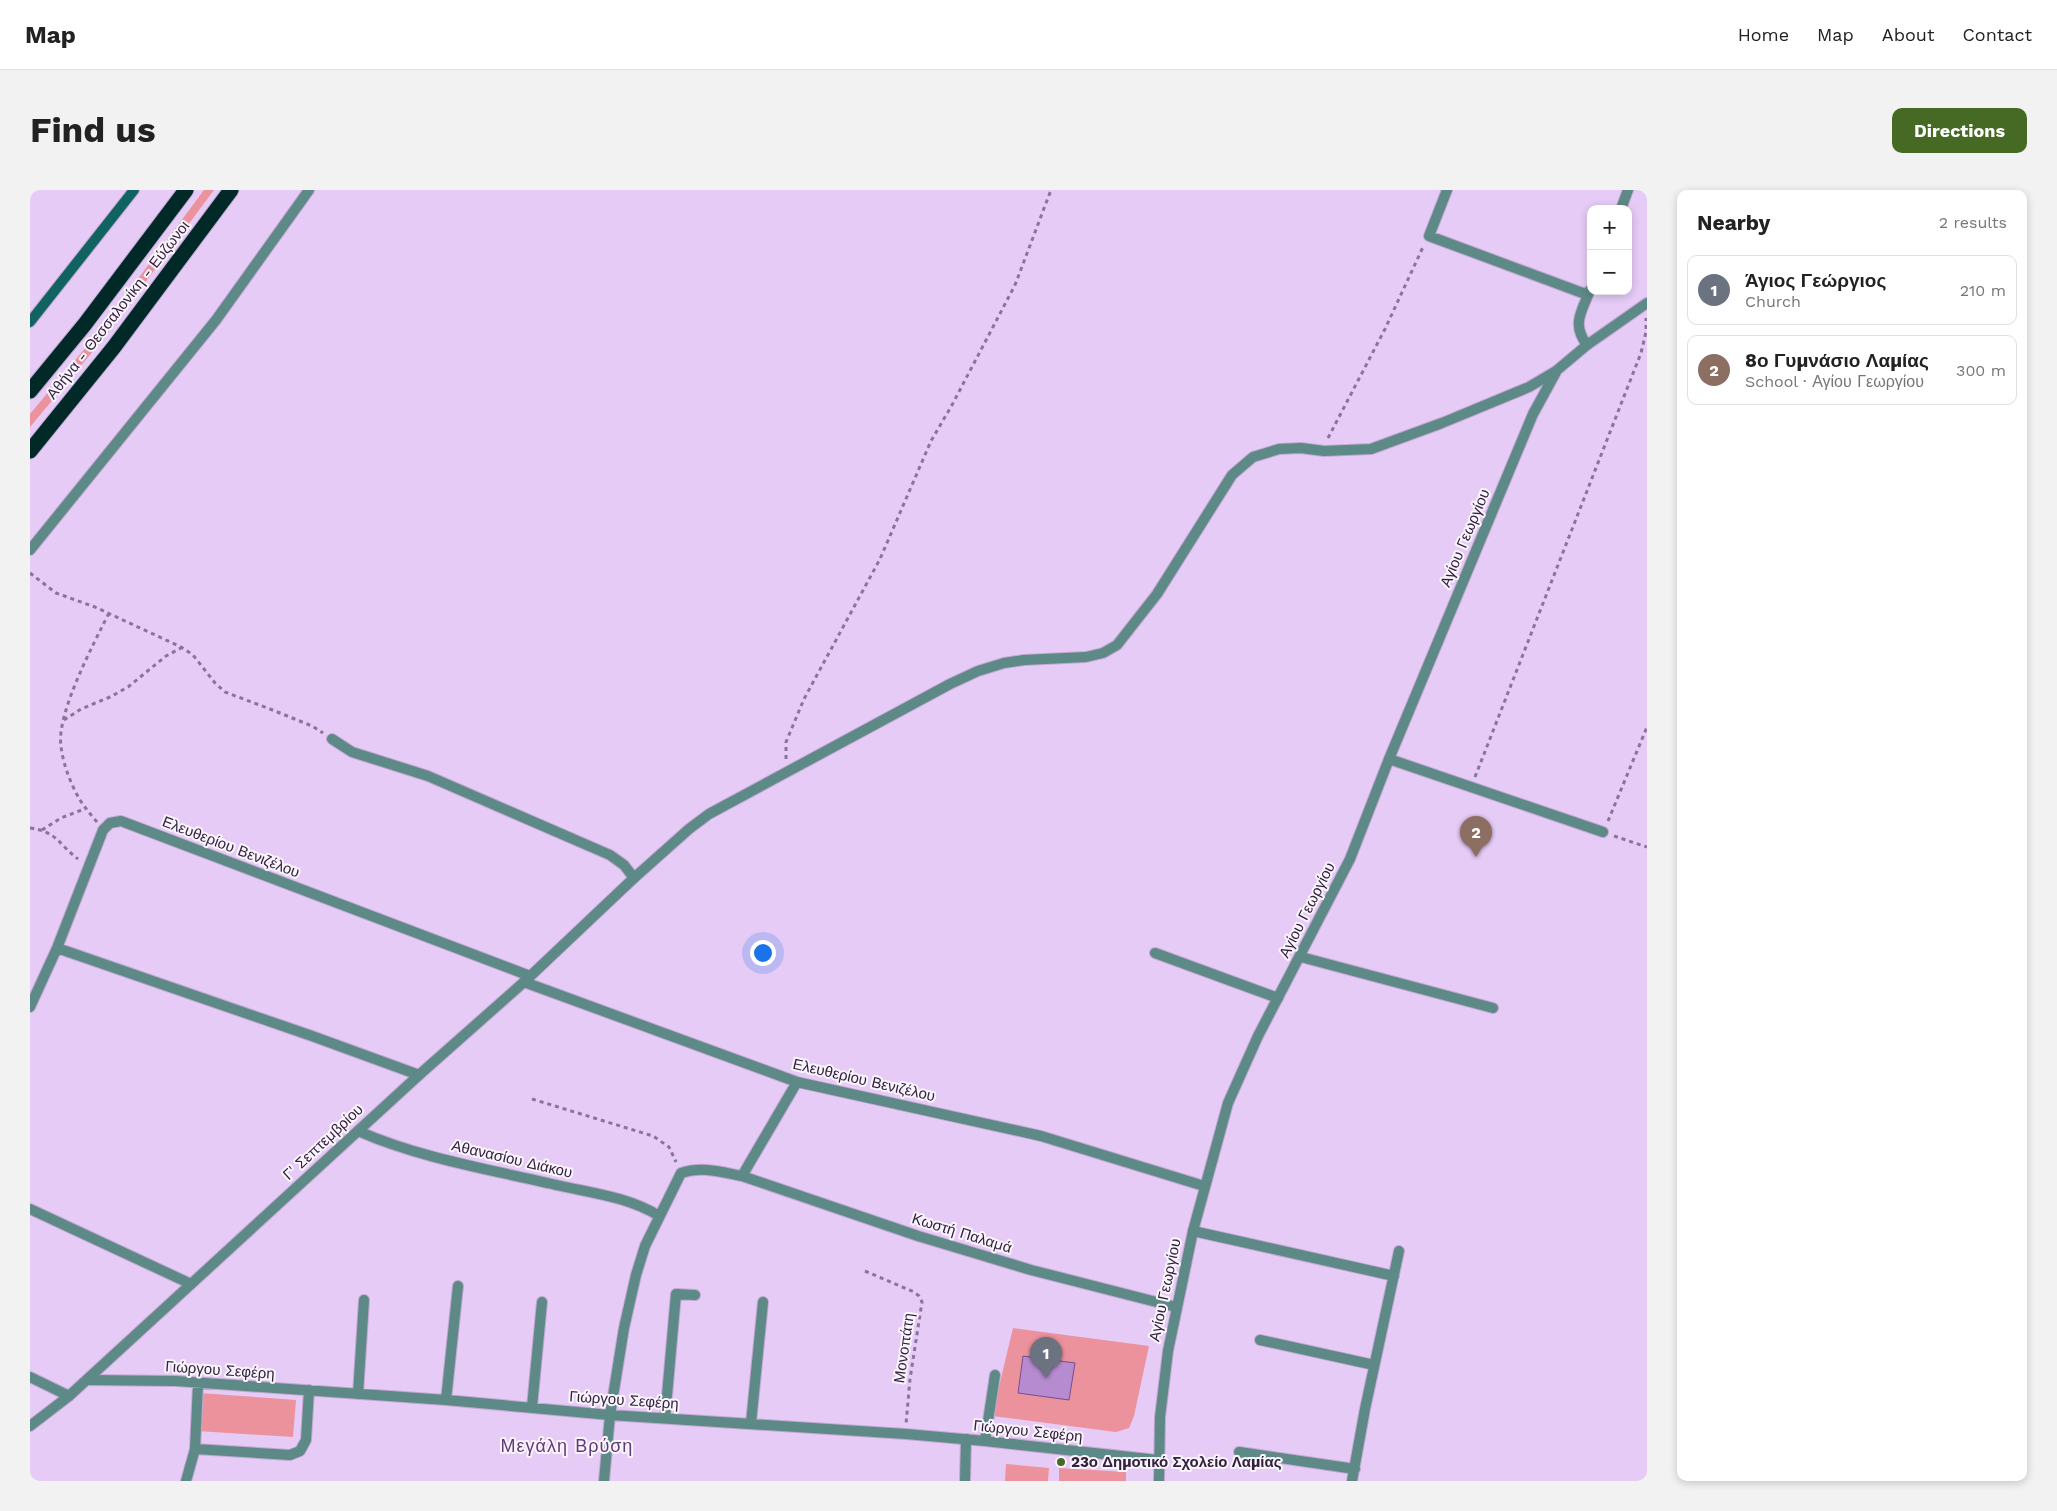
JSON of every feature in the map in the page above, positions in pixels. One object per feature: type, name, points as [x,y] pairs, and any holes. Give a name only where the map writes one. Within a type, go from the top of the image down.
[{"type":"highway","name":"Αθήνα - Θεσσαλονίκη - Εύζωνοι","points":[[30,391],[85,324],[186,190]]},
{"type":"highway","name":"Αθήνα - Θεσσαλονίκη - Εύζωνοι","points":[[30,450],[114,347],[231,190]]},
{"type":"main road","points":[[30,322],[134,190]]},
{"type":"street","points":[[30,550],[216,320],[309,190]]},
{"type":"street","points":[[1447,190],[1429,236],[1587,291]]},
{"type":"street","points":[[1622,205],[1628,190]]},
{"type":"street","points":[[1587,344],[1579,330],[1578,321],[1589,295]]},
{"type":"street","points":[[1556,371],[1587,344],[1646,304]]},
{"type":"street","name":"Γ' Σεπτεμβρίου","points":[[30,1426],[87,1380],[419,1075],[527,979],[634,878],[689,829],[709,814],[978,671],[1004,663],[1024,660],[1103,653],[1117,645],[1157,594],[1232,475],[1253,457],[1279,449],[1301,448],[1324,451],[1371,449],[1494,402],[1529,387],[1556,371]]},
{"type":"street","name":"Αγίου Γεωργίου","points":[[1159,1481],[1158,1460],[1162,1388],[1176,1307],[1204,1186],[1228,1103],[1240,1074],[1278,998],[1350,860],[1389,759],[1533,414],[1556,371]]},
{"type":"street","points":[[332,739],[352,752],[428,776],[610,855],[624,865],[634,878]]},
{"type":"street","points":[[1389,759],[1603,832]]},
{"type":"street","name":"Ελευθερίου Βενιζέλου","points":[[103,830],[110,823],[121,822],[797,1082],[1041,1136],[1204,1186]]},
{"type":"street","points":[[30,1007],[57,948],[103,830]]},
{"type":"street","points":[[57,948],[419,1075]]},
{"type":"street","points":[[1155,953],[1278,998]]},
{"type":"street","points":[[1301,957],[1493,1008]]},
{"type":"street","points":[[742,1176],[797,1082]]},
{"type":"street","name":"Αθανασίου Διάκου","points":[[358,1131],[387,1144],[638,1205],[659,1216]]},
{"type":"street","name":"Κωστή Παλαμά","points":[[681,1173],[705,1169],[742,1176],[918,1236],[1031,1270],[1176,1307]]},
{"type":"street","points":[[604,1481],[610,1415],[624,1328],[636,1276],[645,1246],[681,1173]]},
{"type":"street","points":[[30,1209],[191,1284]]},
{"type":"street","points":[[1194,1231],[1394,1276]]},
{"type":"street","points":[[1352,1481],[1374,1365],[1399,1251]]},
{"type":"street","points":[[446,1400],[458,1286]]},
{"type":"street","points":[[665,1418],[676,1294],[695,1296]]},
{"type":"street","points":[[358,1394],[364,1300]]},
{"type":"street","points":[[532,1407],[542,1302]]},
{"type":"street","points":[[751,1423],[763,1302]]},
{"type":"street","points":[[1260,1340],[1374,1365]]},
{"type":"street","points":[[985,1441],[995,1375]]},
{"type":"street","points":[[30,1377],[69,1396]]},
{"type":"street","name":"Γιώργου Σεφέρη","points":[[87,1380],[122,1379],[310,1390],[610,1415],[906,1434],[1158,1460]]},
{"type":"street","points":[[186,1481],[194,1449],[198,1384]]},
{"type":"street","points":[[194,1449],[290,1454],[300,1451],[306,1440],[310,1390]]},
{"type":"street","points":[[965,1481],[966,1439]]},
{"type":"street","points":[[1239,1452],[1355,1469]]},
{"type":"path","points":[[786,772],[786,742],[804,699],[880,559],[931,441],[1015,285],[1051,190]]},
{"type":"path","points":[[1324,451],[1331,431],[1385,329],[1429,236]]},
{"type":"path","points":[[1471,787],[1641,353],[1646,332],[1646,304]]},
{"type":"path","points":[[30,573],[56,593],[95,607],[193,655],[215,683],[225,692],[312,726],[332,739]]},
{"type":"path","points":[[103,830],[80,800],[65,764],[60,744],[61,730],[76,680],[108,614]]},
{"type":"path","points":[[64,720],[81,709],[128,687],[166,656],[181,648]]},
{"type":"path","points":[[1647,727],[1603,832],[1647,847]]},
{"type":"path","points":[[42,830],[61,818],[87,808]]},
{"type":"path","points":[[30,828],[42,830],[63,842],[72,855],[89,867]]},
{"type":"path","points":[[532,1100],[653,1136],[669,1147],[681,1173]]},
{"type":"path","name":"Μονοπάτη","points":[[865,1270],[914,1292],[920,1296],[922,1302],[910,1379],[906,1434]]},
{"type":"shaded area","points":[[204,190],[214,190],[103,339],[30,427],[30,414],[97,334]]},
{"type":"shaded area","points":[[1013,1328],[1149,1346],[1134,1416],[1129,1428],[1116,1432],[992,1416]]},
{"type":"shaded area","points":[[199,1393],[296,1400],[293,1437],[197,1431]]},
{"type":"shaded area","points":[[1006,1464],[1049,1468],[1048,1481],[1005,1481]]},
{"type":"shaded area","points":[[1059,1468],[1126,1472],[1126,1481],[1059,1481]]},
{"type":"building","points":[[1023,1356],[1075,1363],[1069,1400],[1018,1393]]},
{"type":"place","name":"8ο Γυμνάσιο Λαμίας","points":[[1476,857]]},
{"type":"place","name":"Άγιος Γεώργιος","points":[[1046,1378]]},
{"type":"place","name":"23ο Δημοτικό Σχολείο Λαμίας","points":[[1061,1462]]},
{"type":"district","name":"Μεγάλη Βρύση","points":[[567,1446]]}]
